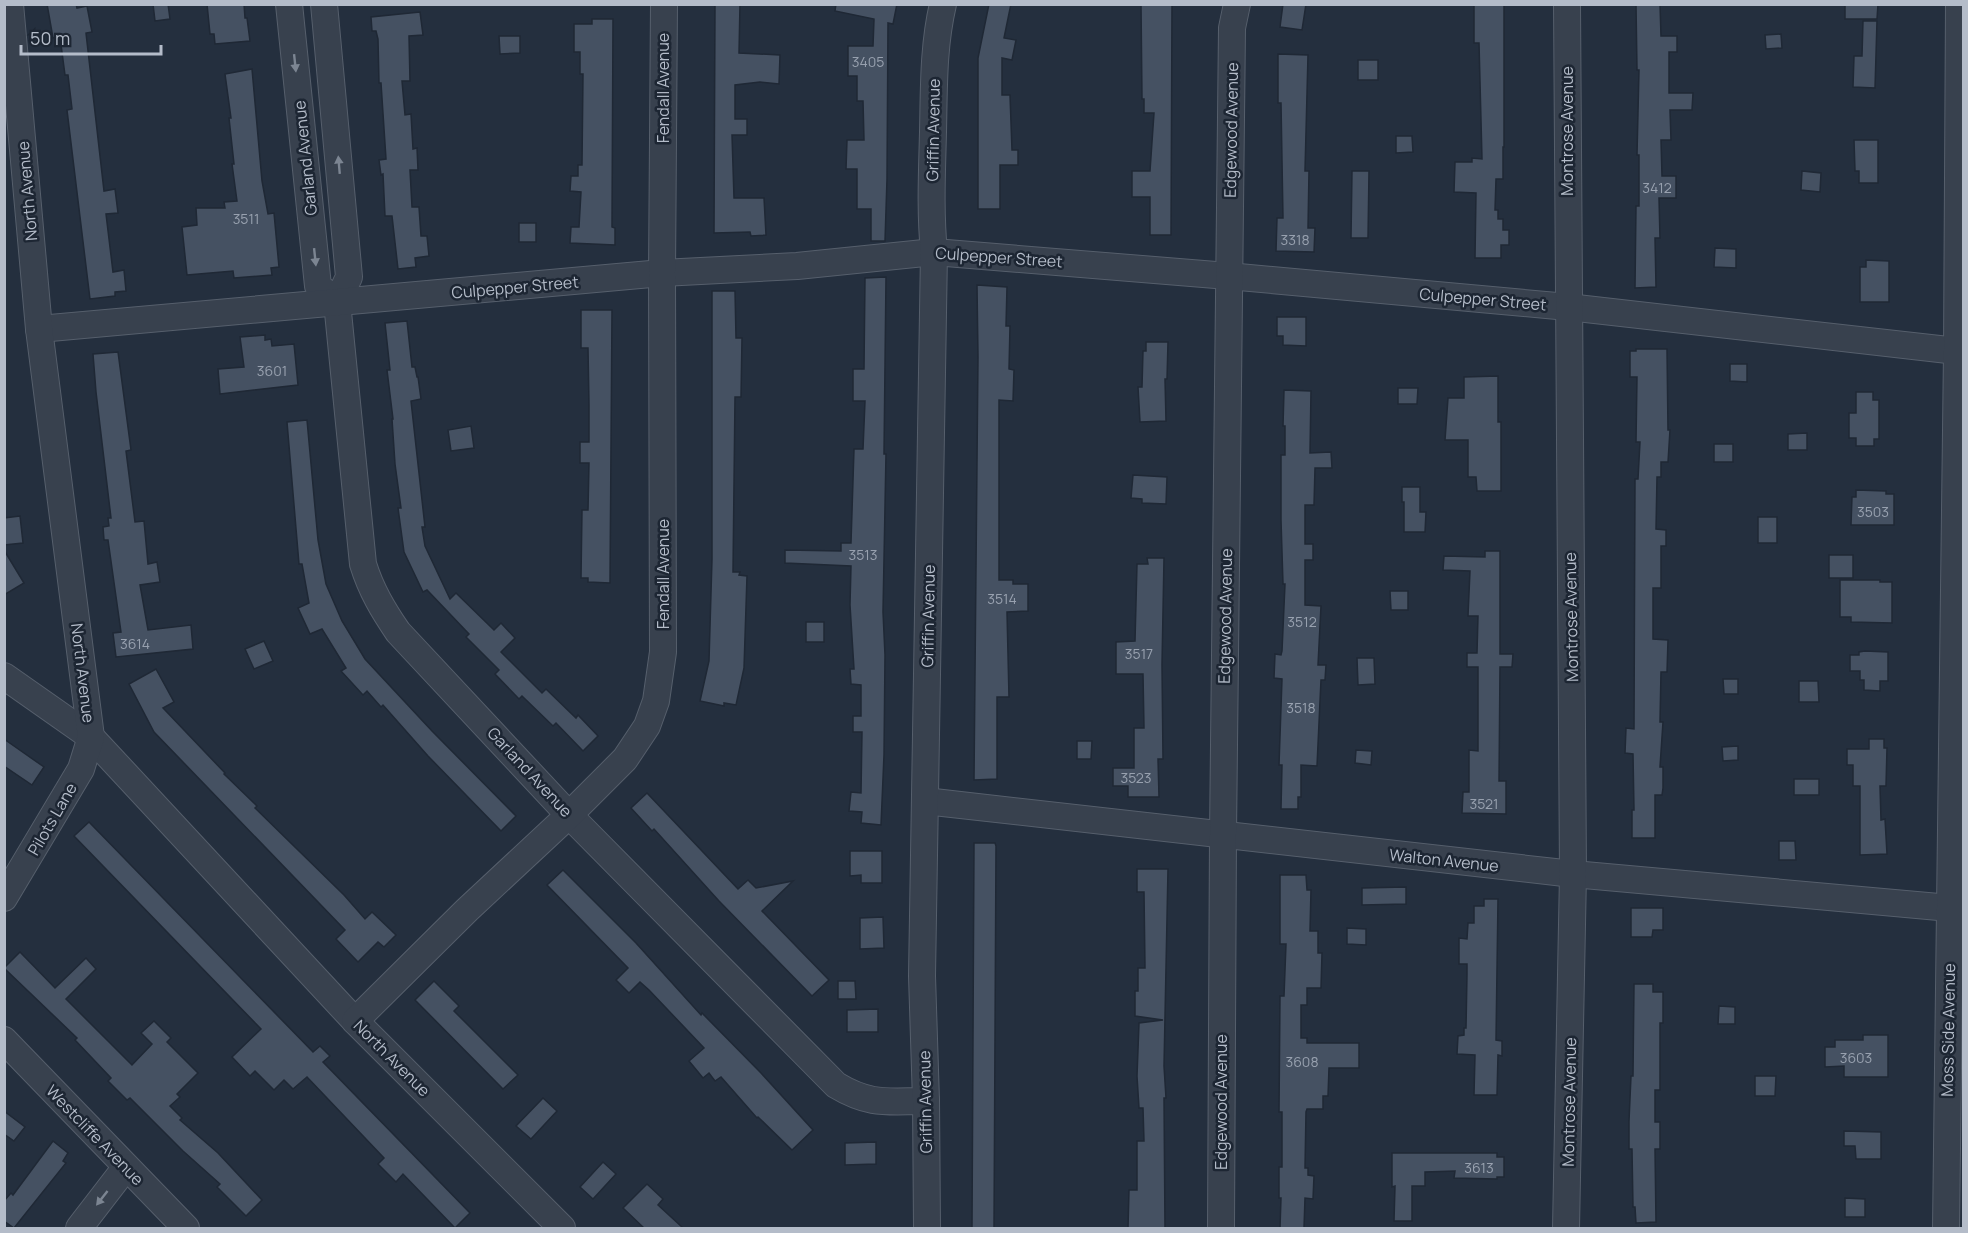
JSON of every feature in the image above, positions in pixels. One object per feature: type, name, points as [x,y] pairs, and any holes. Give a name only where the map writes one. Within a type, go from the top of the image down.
[{"type":"street","name":"North Avenue","points":[[10,4],[39,329],[91,737],[355,1021],[552,1224]]},
{"type":"street","name":"Garland Avenue","points":[[289,4],[318,286],[337,302]]},
{"type":"street","name":"Garland Avenue","points":[[324,4],[349,277],[337,302],[363,564],[370,586],[382,608],[398,632],[569,815],[837,1085],[854,1096],[870,1101],[926,1101]]},
{"type":"street","name":"Fendall Avenue","points":[[355,1021],[625,759],[647,726],[656,701],[663,652],[664,4]]},
{"type":"street","name":"Griffin Avenue","points":[[927,1228],[922,976],[934,252],[931,219],[934,65],[943,4]]},
{"type":"street","name":"Edgewood Avenue","points":[[1221,1228],[1228,276],[1232,28],[1237,4]]},
{"type":"street","name":"Montrose Avenue","points":[[1566,1228],[1573,874],[1567,4]]},
{"type":"street","name":"Moss Side Avenue","points":[[1946,1228],[1957,910],[1959,4]]},
{"type":"street","name":"Culpepper Street","points":[[39,329],[662,273],[797,266],[934,252],[1228,276],[1568,308],[1957,351]]},
{"type":"street","points":[[4,676],[91,737]]},
{"type":"street","name":"Pilots Lane","points":[[4,898],[81,769],[91,737]]},
{"type":"street","name":"Walton Avenue","points":[[925,801],[1573,874],[1957,910]]},
{"type":"street","name":"Westcliffe Avenue","points":[[4,1040],[186,1228]]},
{"type":"street","points":[[79,1228],[126,1167]]},
{"type":"building","points":[[47,4],[76,4],[77,8],[87,6],[92,32],[86,33],[104,191],[115,189],[118,213],[106,214],[113,272],[124,270],[126,291],[115,292],[115,296],[90,299],[67,110],[72,109],[68,75],[65,75],[60,37],[53,38]]},
{"type":"building","points":[[153,4],[168,4],[170,19],[155,21]]},
{"type":"building","points":[[207,4],[244,4],[250,41],[215,44],[214,34],[210,34]]},
{"type":"building","points":[[715,4],[740,4],[739,53],[780,55],[779,84],[760,82],[735,85],[735,119],[747,119],[747,135],[732,135],[734,198],[764,198],[766,235],[751,236],[750,232],[714,233]]},
{"type":"building","points":[[836,4],[897,4],[893,24],[888,23],[885,241],[871,241],[871,209],[857,209],[857,169],[846,169],[847,140],[864,140],[863,101],[857,101],[857,76],[848,76],[848,46],[873,46],[874,19],[835,11]]},
{"type":"building","points":[[989,4],[1011,4],[1004,38],[1016,40],[1012,60],[1002,58],[1002,95],[1010,95],[1012,150],[1018,150],[1018,165],[1000,165],[1000,209],[978,209],[978,58]]},
{"type":"building","points":[[1141,4],[1172,4],[1171,235],[1150,235],[1150,197],[1132,197],[1132,171],[1150,171],[1154,113],[1144,113],[1144,99],[1142,99]]},
{"type":"building","points":[[1283,4],[1306,4],[1302,30],[1280,27]]},
{"type":"building","points":[[1474,4],[1504,4],[1503,179],[1496,179],[1495,210],[1498,210],[1498,219],[1503,219],[1503,230],[1509,230],[1509,245],[1501,245],[1501,258],[1475,258],[1476,193],[1454,192],[1455,162],[1472,162],[1472,158],[1482,159],[1479,43],[1474,43]]},
{"type":"building","points":[[1636,4],[1660,4],[1661,36],[1677,36],[1677,52],[1669,52],[1669,93],[1693,93],[1692,110],[1670,110],[1671,140],[1661,140],[1662,176],[1676,176],[1676,198],[1659,198],[1660,238],[1655,238],[1656,287],[1635,288],[1636,206],[1639,206],[1639,155],[1637,155],[1639,70],[1637,70]]},
{"type":"building","points":[[1845,4],[1878,4],[1877,19],[1845,19]]},
{"type":"building","points":[[420,12],[423,35],[409,36],[410,81],[402,81],[405,115],[411,114],[413,149],[417,148],[418,170],[410,170],[412,207],[419,207],[421,236],[427,236],[429,256],[415,258],[416,267],[398,269],[392,216],[385,216],[383,174],[381,175],[379,160],[386,159],[381,83],[379,83],[378,39],[376,31],[372,31],[371,17]]},
{"type":"building","points":[[592,19],[613,19],[612,227],[615,228],[615,245],[570,243],[571,227],[579,227],[581,192],[570,191],[571,176],[578,176],[578,165],[582,165],[583,74],[580,74],[580,52],[574,52],[574,24],[592,24]]},
{"type":"building","points":[[1863,21],[1877,21],[1875,88],[1853,87],[1854,56],[1862,56]]},
{"type":"building","points":[[1781,34],[1782,48],[1766,49],[1765,35]]},
{"type":"building","points":[[499,36],[520,36],[520,53],[500,54]]},
{"type":"building","points":[[1278,54],[1308,55],[1305,171],[1309,171],[1308,228],[1315,228],[1314,252],[1276,251],[1277,218],[1283,218]]},
{"type":"building","points":[[1358,60],[1378,60],[1378,80],[1358,80]]},
{"type":"building","points":[[252,69],[262,181],[268,214],[274,213],[279,267],[271,268],[272,275],[234,278],[233,271],[187,275],[182,227],[197,225],[196,208],[225,208],[224,202],[237,201],[232,164],[234,164],[229,118],[231,118],[225,74]]},
{"type":"building","points":[[1396,136],[1412,136],[1413,152],[1396,153]]},
{"type":"building","points":[[1854,140],[1878,140],[1878,183],[1859,183],[1859,171],[1855,171]]},
{"type":"building","points":[[1352,171],[1369,171],[1368,238],[1351,238]]},
{"type":"building","points":[[1802,171],[1821,173],[1820,192],[1801,190]]},
{"type":"building","points":[[519,223],[536,223],[536,242],[519,242]]},
{"type":"building","points":[[1715,248],[1736,249],[1736,268],[1714,267]]},
{"type":"building","points":[[1866,260],[1889,261],[1889,302],[1860,302],[1860,267],[1866,267]]},
{"type":"building","points":[[886,277],[883,612],[885,655],[881,825],[861,823],[862,812],[849,811],[851,792],[861,793],[862,732],[853,732],[853,716],[861,716],[861,685],[851,684],[850,669],[854,669],[850,605],[851,566],[785,563],[785,550],[841,551],[841,543],[851,543],[854,449],[863,449],[865,401],[853,401],[853,369],[864,369],[865,278]]},
{"type":"building","points":[[977,285],[1007,287],[1006,326],[1010,326],[1009,369],[1014,370],[1013,401],[999,400],[999,580],[1013,580],[1013,584],[1028,584],[1028,611],[1007,612],[1009,697],[997,697],[997,779],[974,780],[978,357]]},
{"type":"building","points":[[712,291],[735,291],[736,338],[742,338],[741,397],[735,397],[733,572],[740,572],[739,575],[747,576],[744,668],[736,705],[724,703],[724,706],[700,701],[709,661],[712,559]]},
{"type":"building","points":[[581,310],[612,310],[610,583],[588,582],[588,578],[581,578],[582,510],[588,510],[589,463],[580,463],[580,442],[589,442],[589,405],[588,348],[581,348]]},
{"type":"building","points":[[1277,317],[1306,317],[1306,346],[1283,345],[1283,336],[1277,336]]},
{"type":"building","points":[[407,321],[412,367],[415,367],[418,377],[421,399],[411,401],[425,527],[422,527],[425,546],[450,599],[456,593],[494,630],[501,623],[515,638],[501,652],[542,693],[546,689],[576,718],[578,715],[598,736],[583,751],[556,723],[553,726],[522,696],[519,699],[495,674],[499,670],[466,637],[469,634],[427,590],[423,592],[404,552],[398,508],[401,508],[395,464],[385,323]]},
{"type":"building","points":[[265,335],[265,340],[271,339],[272,346],[294,344],[298,385],[220,394],[218,369],[244,367],[240,337]]},
{"type":"building","points":[[1146,342],[1168,342],[1167,379],[1165,379],[1166,421],[1140,422],[1138,387],[1142,387],[1143,351],[1146,351]]},
{"type":"building","points":[[1636,349],[1667,349],[1668,430],[1670,430],[1668,462],[1661,462],[1661,477],[1657,477],[1656,529],[1666,530],[1666,546],[1661,546],[1661,588],[1653,588],[1653,639],[1668,640],[1667,672],[1661,672],[1660,722],[1663,722],[1660,767],[1663,767],[1663,788],[1662,795],[1655,795],[1655,838],[1632,838],[1633,754],[1625,753],[1626,728],[1634,729],[1635,479],[1638,479],[1640,442],[1636,442],[1637,377],[1630,377],[1630,351],[1636,351]]},
{"type":"building","points":[[118,352],[131,450],[126,451],[135,522],[144,521],[148,564],[157,562],[160,582],[140,585],[148,630],[191,625],[193,649],[116,657],[113,633],[121,632],[108,540],[104,540],[103,527],[109,526],[108,518],[111,518],[93,354]]},
{"type":"building","points":[[1730,364],[1747,364],[1747,382],[1730,381]]},
{"type":"building","points":[[1498,376],[1501,491],[1477,491],[1476,477],[1468,477],[1468,440],[1445,440],[1448,398],[1464,398],[1464,377]]},
{"type":"building","points":[[1398,388],[1418,388],[1417,404],[1398,404]]},
{"type":"building","points":[[1284,390],[1311,391],[1310,453],[1331,452],[1332,468],[1315,468],[1314,505],[1305,505],[1305,544],[1313,544],[1313,560],[1305,560],[1305,605],[1321,606],[1318,665],[1326,665],[1325,680],[1321,680],[1317,766],[1301,765],[1301,797],[1298,797],[1298,809],[1281,809],[1282,765],[1279,765],[1282,679],[1274,678],[1275,654],[1281,655],[1282,651],[1285,584],[1283,584],[1281,520],[1281,455],[1285,455]]},
{"type":"building","points":[[1856,392],[1873,392],[1873,400],[1879,400],[1879,439],[1874,439],[1874,446],[1856,446],[1856,438],[1849,438],[1849,413],[1856,413]]},
{"type":"building","points":[[307,420],[318,540],[326,584],[342,621],[365,659],[516,816],[501,831],[428,756],[383,705],[381,707],[367,691],[363,695],[341,671],[346,668],[322,629],[310,634],[298,608],[309,603],[302,564],[299,564],[287,422]]},
{"type":"building","points":[[471,426],[474,448],[451,451],[448,430]]},
{"type":"building","points":[[1807,433],[1807,450],[1788,450],[1788,434]]},
{"type":"building","points":[[1714,444],[1733,444],[1733,462],[1714,462]]},
{"type":"building","points":[[1133,475],[1167,477],[1166,504],[1142,503],[1142,499],[1131,498]]},
{"type":"building","points":[[1402,487],[1420,487],[1420,512],[1426,512],[1425,532],[1404,532]]},
{"type":"building","points":[[1856,490],[1886,491],[1886,494],[1894,494],[1894,525],[1851,525],[1852,497],[1856,497]]},
{"type":"building","points":[[20,516],[23,543],[4,545],[4,518]]},
{"type":"building","points":[[1758,517],[1777,517],[1777,543],[1758,543]]},
{"type":"building","points":[[4,550],[24,583],[4,595]]},
{"type":"building","points":[[1485,551],[1500,551],[1500,654],[1513,654],[1512,667],[1500,667],[1499,781],[1506,781],[1506,814],[1462,813],[1463,792],[1469,792],[1469,750],[1478,751],[1478,667],[1467,667],[1467,653],[1477,653],[1478,616],[1468,616],[1470,571],[1443,570],[1444,556],[1485,557]]},
{"type":"building","points":[[1829,555],[1853,555],[1853,578],[1829,578]]},
{"type":"building","points":[[1147,558],[1164,558],[1163,759],[1158,759],[1159,797],[1128,797],[1128,786],[1113,786],[1113,768],[1134,768],[1134,728],[1144,728],[1143,674],[1116,674],[1116,642],[1135,641],[1137,564],[1148,564]]},
{"type":"building","points":[[1840,580],[1892,582],[1892,623],[1851,622],[1851,617],[1840,617]]},
{"type":"building","points":[[1390,591],[1408,591],[1408,610],[1391,610]]},
{"type":"building","points":[[806,622],[824,622],[824,642],[806,642]]},
{"type":"building","points":[[264,641],[273,661],[254,669],[245,649]]},
{"type":"building","points":[[1859,652],[1888,652],[1888,681],[1880,681],[1880,691],[1864,690],[1864,680],[1860,680],[1860,671],[1850,671],[1850,655],[1859,655]]},
{"type":"building","points":[[1357,658],[1374,658],[1375,684],[1358,685]]},
{"type":"building","points":[[156,669],[174,702],[163,708],[257,806],[255,808],[344,895],[365,919],[372,912],[396,935],[384,947],[378,942],[358,962],[336,939],[345,930],[154,732],[129,684]]},
{"type":"building","points":[[1723,679],[1738,679],[1738,694],[1724,694]]},
{"type":"building","points":[[1799,681],[1818,681],[1819,702],[1799,702]]},
{"type":"building","points":[[4,739],[44,767],[32,785],[4,766]]},
{"type":"building","points":[[1869,739],[1884,739],[1884,748],[1887,748],[1886,786],[1880,786],[1881,820],[1885,819],[1887,854],[1860,855],[1860,786],[1853,786],[1853,765],[1847,765],[1847,749],[1869,749]]},
{"type":"building","points":[[1077,741],[1092,741],[1091,759],[1077,759]]},
{"type":"building","points":[[1738,746],[1738,760],[1723,761],[1722,747]]},
{"type":"building","points":[[1356,750],[1372,751],[1371,765],[1355,763]]},
{"type":"building","points":[[1794,779],[1819,779],[1819,795],[1794,795]]},
{"type":"building","points":[[647,793],[738,889],[748,880],[756,888],[793,881],[762,911],[829,980],[812,996],[719,901],[654,829],[652,831],[631,808]]},
{"type":"building","points":[[89,822],[313,1052],[320,1046],[330,1056],[323,1062],[470,1213],[455,1228],[403,1174],[396,1182],[378,1164],[384,1158],[307,1077],[293,1089],[284,1080],[274,1090],[255,1071],[250,1076],[232,1057],[261,1029],[74,836]]},
{"type":"building","points":[[1779,841],[1795,841],[1796,860],[1779,860]]},
{"type":"building","points":[[974,843],[995,843],[996,846],[994,1228],[972,1228]]},
{"type":"building","points":[[850,851],[882,851],[882,883],[861,883],[861,875],[850,876]]},
{"type":"building","points":[[1137,869],[1168,869],[1164,1066],[1166,1098],[1164,1098],[1165,1228],[1128,1228],[1129,1190],[1137,1190],[1137,1141],[1144,1141],[1143,1108],[1139,1108],[1137,1076],[1139,1023],[1163,1020],[1135,1016],[1138,968],[1145,968],[1144,892],[1137,892]]},
{"type":"building","points":[[563,870],[636,943],[701,1015],[702,1013],[761,1073],[813,1130],[792,1150],[757,1118],[721,1077],[715,1081],[709,1073],[703,1078],[689,1061],[704,1048],[649,990],[640,982],[629,993],[616,980],[628,968],[547,885]]},
{"type":"building","points":[[1280,875],[1306,875],[1307,890],[1311,890],[1310,931],[1318,931],[1318,953],[1322,953],[1321,988],[1307,988],[1307,1005],[1301,1005],[1301,1038],[1307,1038],[1307,1043],[1359,1043],[1359,1068],[1329,1068],[1328,1096],[1323,1096],[1323,1109],[1307,1109],[1306,1112],[1305,1168],[1308,1168],[1308,1175],[1314,1176],[1313,1199],[1305,1198],[1304,1228],[1280,1228],[1279,1167],[1282,1167],[1282,1112],[1279,1112],[1280,996],[1284,996],[1286,944],[1280,944]]},
{"type":"building","points":[[1406,887],[1406,904],[1362,905],[1362,888]]},
{"type":"building","points":[[1484,899],[1498,899],[1496,1040],[1502,1041],[1502,1056],[1498,1055],[1497,1095],[1474,1095],[1475,1055],[1457,1054],[1458,1036],[1464,1035],[1464,1028],[1466,1028],[1467,974],[1467,964],[1459,964],[1459,938],[1467,939],[1468,923],[1474,923],[1474,906],[1484,906]]},
{"type":"building","points":[[1631,908],[1663,908],[1663,930],[1653,930],[1652,937],[1631,937]]},
{"type":"building","points":[[883,917],[884,948],[860,949],[860,918]]},
{"type":"building","points":[[1347,928],[1366,929],[1366,945],[1347,944]]},
{"type":"building","points":[[20,952],[55,988],[86,958],[96,969],[66,999],[132,1065],[152,1044],[141,1033],[154,1021],[171,1038],[167,1042],[198,1073],[177,1094],[180,1097],[170,1106],[182,1118],[180,1120],[218,1153],[262,1200],[246,1216],[217,1187],[220,1184],[130,1098],[127,1100],[108,1081],[111,1078],[75,1040],[77,1038],[4,968]]},
{"type":"building","points":[[434,981],[459,1006],[454,1011],[518,1075],[503,1089],[415,1000]]},
{"type":"building","points":[[838,981],[855,981],[856,999],[838,999]]},
{"type":"building","points":[[1634,984],[1653,984],[1653,992],[1663,992],[1663,1023],[1660,1023],[1660,1090],[1655,1090],[1655,1122],[1660,1122],[1660,1149],[1655,1149],[1656,1222],[1636,1223],[1635,1207],[1633,1207],[1629,1121],[1631,1076],[1633,1076]]},
{"type":"building","points":[[1719,1006],[1735,1007],[1735,1024],[1718,1024]]},
{"type":"building","points":[[878,1009],[878,1032],[847,1032],[847,1010]]},
{"type":"building","points":[[1863,1035],[1888,1035],[1888,1077],[1844,1077],[1844,1066],[1825,1067],[1825,1047],[1835,1047],[1835,1040],[1863,1040]]},
{"type":"building","points":[[1755,1076],[1776,1076],[1775,1096],[1755,1096]]},
{"type":"building","points":[[543,1098],[557,1111],[531,1139],[516,1126]]},
{"type":"building","points":[[4,1111],[25,1127],[14,1141],[4,1134]]},
{"type":"building","points":[[1844,1131],[1881,1132],[1881,1159],[1856,1159],[1855,1146],[1844,1146]]},
{"type":"building","points":[[53,1141],[68,1153],[63,1161],[66,1163],[14,1228],[4,1221],[4,1201],[11,1193],[13,1195]]},
{"type":"building","points":[[876,1142],[876,1164],[845,1165],[845,1143]]},
{"type":"building","points":[[1392,1153],[1497,1153],[1497,1157],[1504,1157],[1504,1177],[1497,1177],[1497,1179],[1454,1178],[1455,1171],[1425,1172],[1425,1186],[1412,1186],[1412,1221],[1394,1221],[1395,1186],[1392,1187]]},
{"type":"building","points":[[603,1162],[616,1174],[593,1199],[580,1187]]},
{"type":"building","points":[[647,1184],[663,1199],[658,1205],[683,1228],[644,1228],[623,1208]]},
{"type":"building","points":[[1845,1198],[1865,1199],[1865,1217],[1845,1217]]}]
